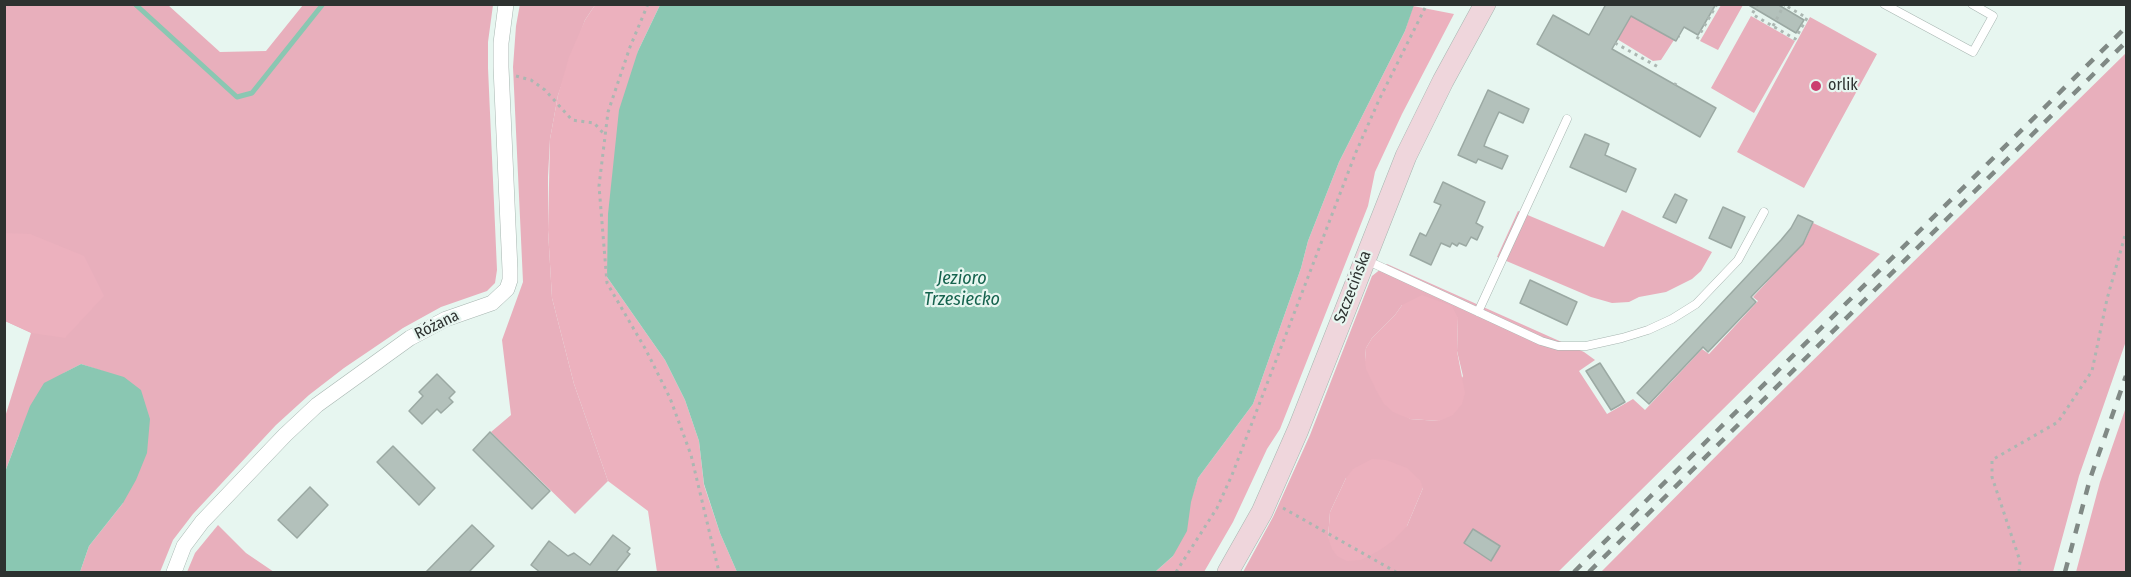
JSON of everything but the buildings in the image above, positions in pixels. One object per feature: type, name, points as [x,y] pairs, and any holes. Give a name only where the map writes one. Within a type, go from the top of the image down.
[{"type":"street","name":"Różana","points":[[174,573],[184,546],[202,522],[317,405],[410,338],[446,319],[492,303],[507,289],[510,270],[501,78],[501,43],[506,4]]},
{"type":"street","name":"Szczecińska","points":[[1228,573],[1267,500],[1298,430],[1364,260],[1421,125],[1485,4]]},
{"type":"lane","points":[[1884,4],[1973,51],[1993,16],[1972,4]]},
{"type":"lane","points":[[1478,312],[1567,119]]},
{"type":"lane","points":[[1364,260],[1541,341],[1558,346],[1586,346],[1648,330],[1696,304],[1738,260],[1764,212]]},
{"type":"path","points":[[648,4],[630,47],[608,112],[599,186],[607,283],[646,350],[670,398],[691,455],[719,573]]},
{"type":"path","points":[[1176,573],[1217,508],[1232,475],[1356,152],[1372,114],[1427,4]]},
{"type":"path","points":[[1697,39],[1717,4]]},
{"type":"path","points":[[1758,4],[1752,15],[1795,39],[1807,18],[1784,5],[1773,26]]},
{"type":"path","points":[[1615,43],[1660,68]]},
{"type":"path","points":[[501,78],[521,76],[531,80],[545,90],[572,120],[594,123],[605,135]]},
{"type":"path","points":[[2019,573],[2020,561],[1992,477],[1992,460],[2058,422],[2092,371],[2107,299],[2127,232]]},
{"type":"path","points":[[1267,500],[1396,573]]},
{"type":"shaded area","points":[[520,4],[595,5],[585,20],[558,95],[550,139],[548,177],[552,298],[574,384],[608,481],[575,514],[491,432],[511,415],[502,340],[523,282],[513,67]]},
{"type":"shaded area","points":[[5,5],[168,5],[220,52],[266,51],[303,5],[493,5],[488,42],[488,68],[497,270],[495,283],[487,291],[441,307],[403,328],[309,395],[276,425],[193,514],[173,540],[160,572],[80,572],[89,546],[123,503],[102,371],[81,364],[64,373],[19,435],[5,472],[5,417],[31,333],[5,321]]},
{"type":"shaded area","points":[[595,5],[660,5],[638,51],[607,277],[665,360],[685,400],[699,441],[704,485],[720,533],[737,572],[657,572],[648,511],[608,481],[574,384],[552,298],[548,230],[550,139],[558,95],[569,57],[585,20]]},
{"type":"shaded area","points":[[1721,5],[1743,5],[1718,50],[1700,41]]},
{"type":"shaded area","points":[[1413,6],[1454,14],[1375,172],[1368,206],[1280,429],[1267,449],[1233,522],[1204,572],[1155,572],[1173,556],[1198,478],[1253,404],[1301,268],[1308,241],[1339,162],[1405,31]]},
{"type":"shaded area","points":[[1631,16],[1674,40],[1661,60],[1653,61],[1617,39]]},
{"type":"shaded area","points":[[1751,16],[1795,41],[1754,113],[1711,88]]},
{"type":"shaded area","name":"orlik","points":[[1810,17],[1877,54],[1804,188],[1737,152]]},
{"type":"shaded area","points":[[2126,53],[2126,341],[2079,476],[2053,572],[1601,572],[1739,433]]},
{"type":"shaded area","points":[[1622,210],[1712,252],[1701,271],[1692,279],[1666,292],[1639,297],[1629,302],[1612,303],[1591,297],[1497,257],[1518,211],[1604,247]]},
{"type":"shaded area","points":[[1813,223],[1880,254],[1558,572],[1243,572],[1273,517],[1310,435],[1372,276],[1387,264],[1584,352],[1595,360],[1579,371],[1607,414],[1633,399],[1645,410],[1702,349],[1709,354],[1758,301],[1753,297],[1805,241]],"holes":[[[1402,305],[1458,318],[1457,351],[1463,376],[1439,421],[1410,419],[1365,360],[1366,348],[1372,338]],[[1346,478],[1423,488],[1407,526],[1328,538],[1330,512]]]},
{"type":"shaded area","points":[[5,233],[30,234],[84,256],[104,296],[65,338],[32,333],[5,321]]},
{"type":"shaded area","points":[[1422,295],[1452,306],[1458,318],[1457,351],[1465,393],[1462,404],[1453,415],[1439,421],[1410,419],[1393,412],[1384,404],[1366,369],[1366,348],[1372,338],[1402,305]]},
{"type":"shaded area","points":[[2126,407],[2126,572],[2076,572],[2100,482]]},
{"type":"shaded area","points":[[1372,459],[1386,460],[1407,468],[1420,480],[1423,488],[1407,526],[1394,540],[1361,560],[1347,561],[1337,556],[1328,538],[1330,512],[1346,478],[1353,469]]},
{"type":"shaded area","points":[[218,525],[246,553],[274,572],[187,572],[195,553]]},
{"type":"water","name":"Jezioro Trzesiecko","points":[[660,4],[1414,5],[1405,31],[1339,162],[1308,241],[1301,268],[1253,404],[1198,478],[1191,502],[1187,531],[1173,556],[1155,572],[737,572],[720,533],[704,484],[699,441],[685,400],[665,360],[607,277],[608,214],[619,110],[638,51]]},
{"type":"water","points":[[81,364],[124,377],[141,390],[150,419],[147,453],[123,503],[89,546],[80,572],[5,572],[5,472],[30,406],[44,383]]},
{"type":"waterway","points":[[135,4],[237,97],[252,93],[323,4]]},
{"type":"railway","points":[[1574,572],[2126,27]]},
{"type":"railway","points":[[1589,572],[2126,42]]},
{"type":"railway","points":[[2065,572],[2090,479],[2126,376]]},
{"type":"place","name":"orlik","points":[[1816,86]]}]
